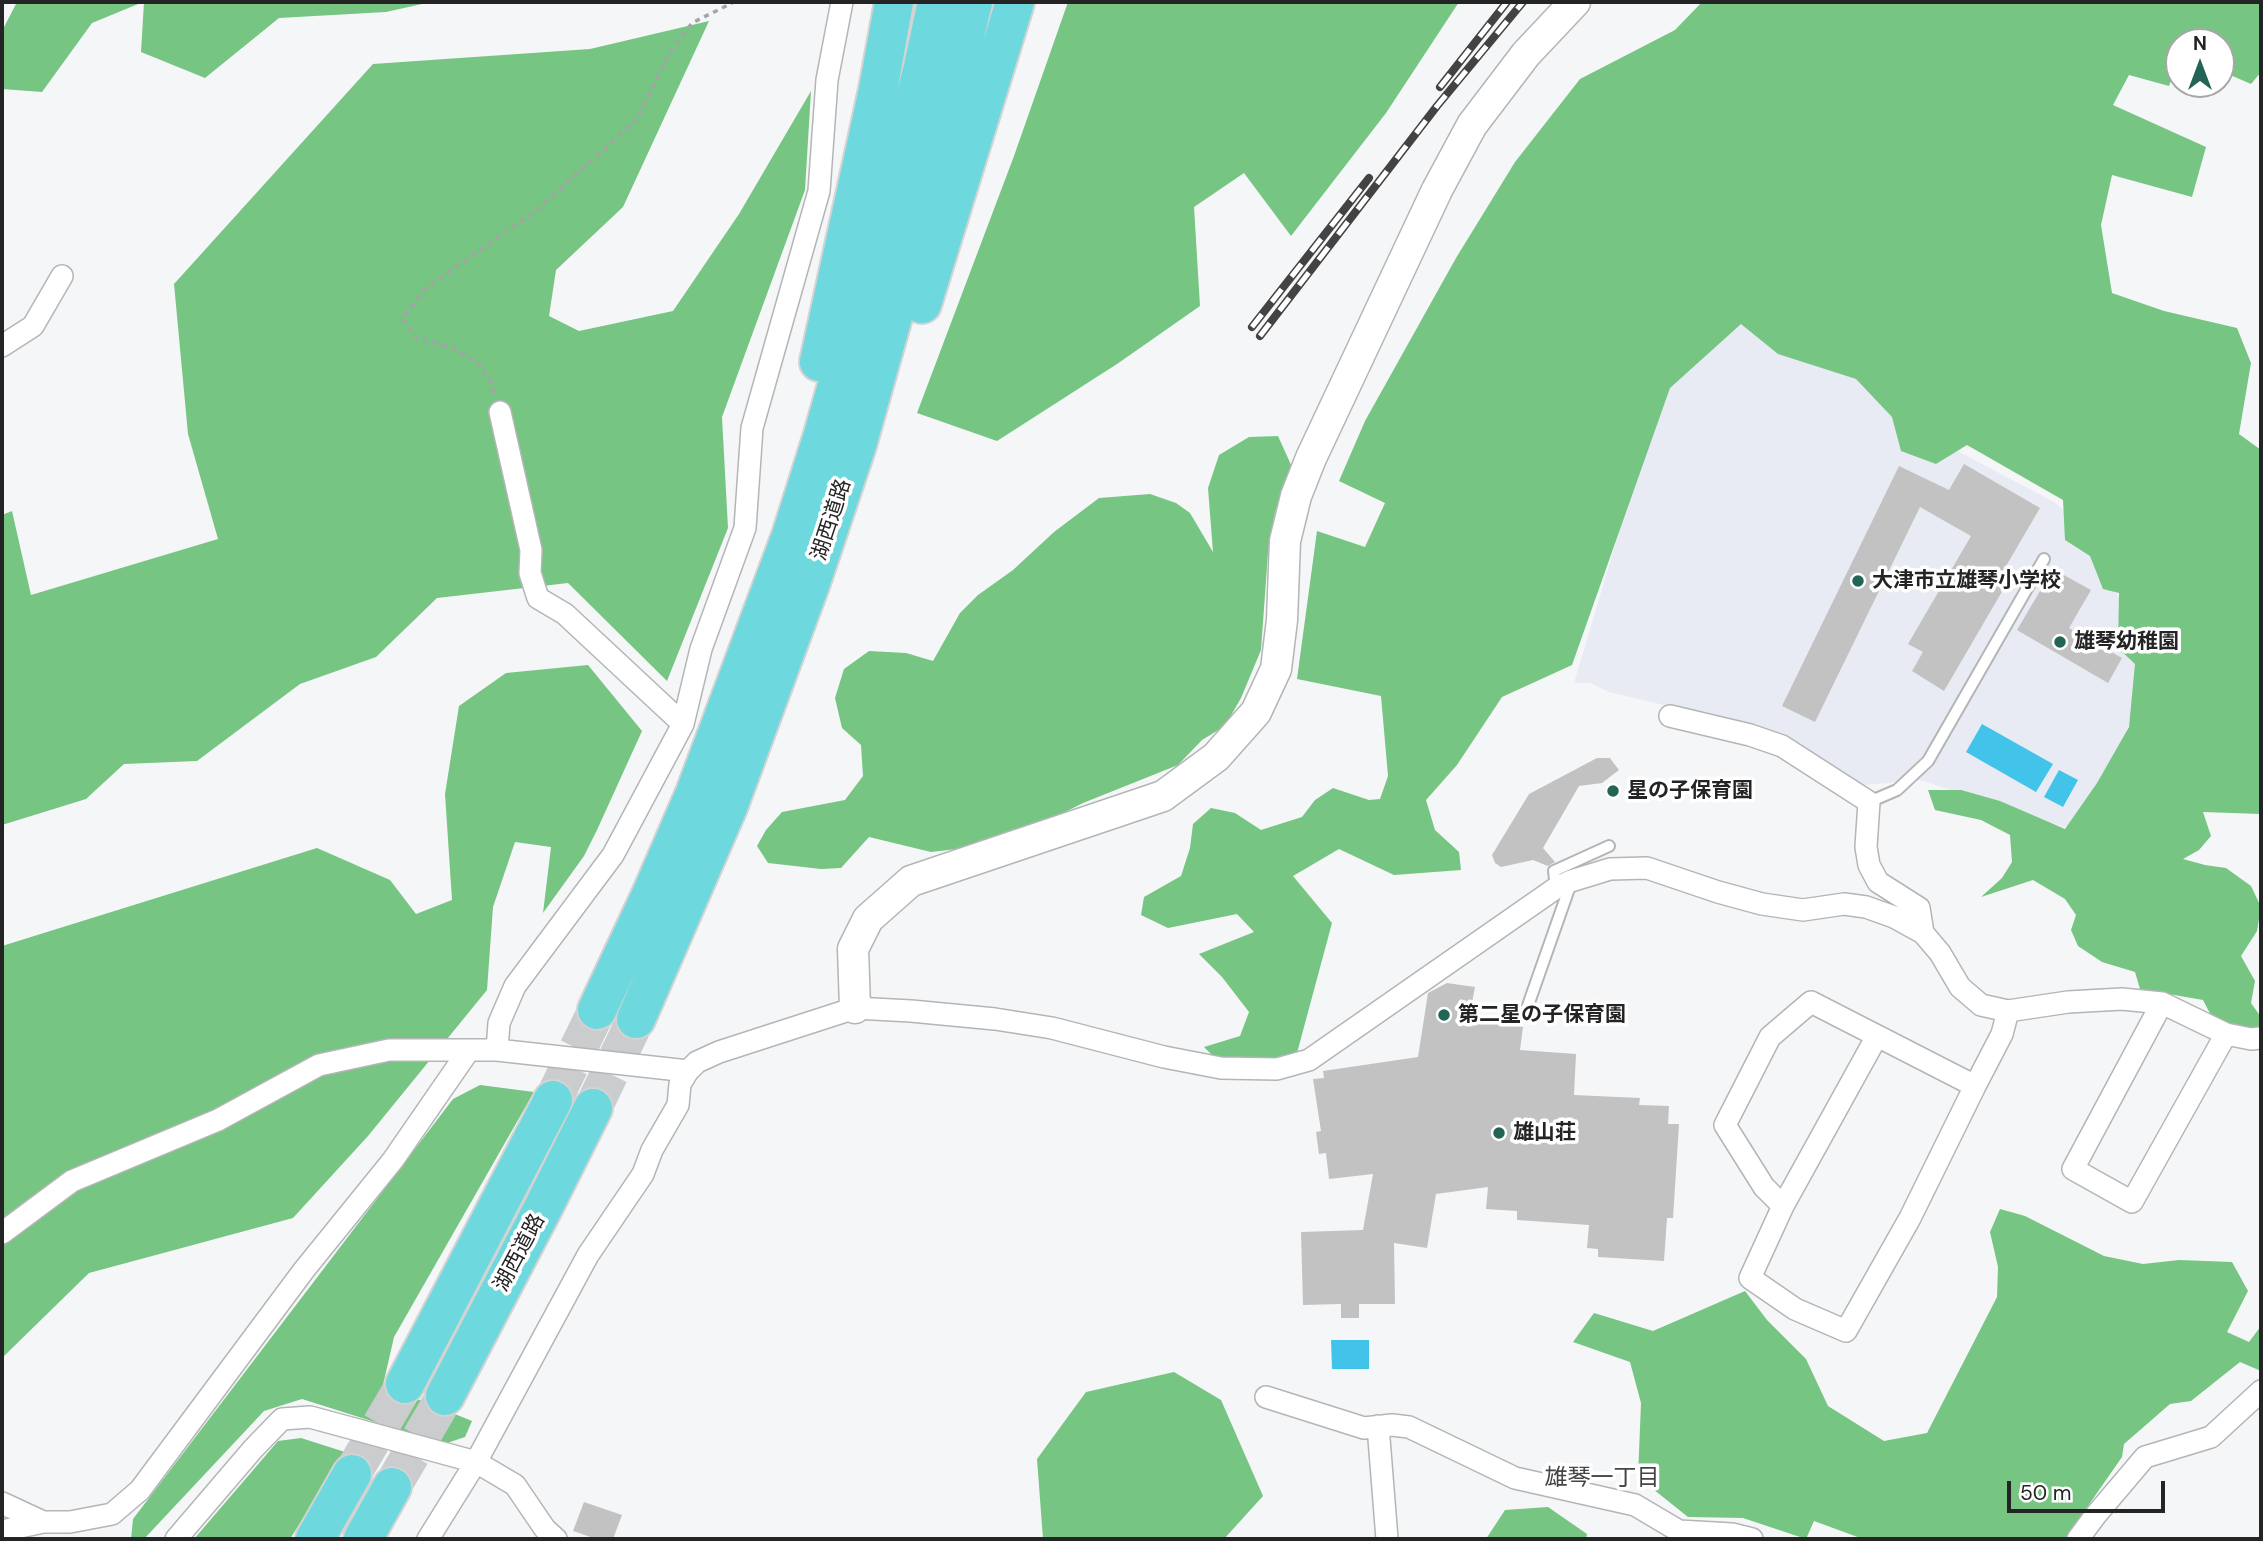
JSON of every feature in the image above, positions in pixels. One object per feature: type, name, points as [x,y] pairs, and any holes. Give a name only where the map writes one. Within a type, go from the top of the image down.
[{"type":"highway","points":[[751,643],[787,509],[878,90],[894,2]]},
{"type":"highway","name":"湖西道路","points":[[597,1010],[695,793],[791,536],[823,435],[923,67],[937,2]]},
{"type":"highway","name":"湖西道路","points":[[636,1019],[728,807],[810,585],[857,445],[917,233],[973,2]]},
{"type":"highway","points":[[810,585],[887,402],[930,281],[1015,2]]},
{"type":"highway","name":"湖西道路","points":[[405,1384],[553,1100]]},
{"type":"highway","name":"湖西道路","points":[[444,1396],[593,1108]]},
{"type":"highway","points":[[315,1539],[352,1474]]},
{"type":"highway","points":[[363,1539],[392,1487]]},
{"type":"street","points":[[497,1051],[499,1023],[515,986],[613,855],[683,724],[701,649],[746,528],[752,428],[819,191],[827,80],[842,2]]},
{"type":"street","points":[[855,1009],[853,949],[868,919],[911,880],[1163,796],[1216,757],[1256,712],[1276,669],[1282,620],[1285,541],[1296,496],[1317,446],[1437,190],[1472,125],[1526,54],[1575,2]]},
{"type":"street","points":[[2,346],[33,326],[62,276]]},
{"type":"street","points":[[500,412],[531,550],[530,573],[538,598],[565,614],[683,724]]},
{"type":"street","points":[[1670,716],[1750,735],[1782,746],[1869,802],[1866,847],[1870,866],[1878,882],[1919,908],[1923,933]]},
{"type":"street","points":[[428,1539],[476,1462],[588,1255],[643,1174],[652,1150],[678,1105],[680,1084],[688,1071],[697,1062],[719,1052],[855,1009],[995,1019],[1052,1028],[1164,1058],[1221,1068],[1277,1069],[1309,1060],[1564,884],[1610,869],[1647,868],[1762,904],[1803,910],[1844,904],[1866,907],[1895,917],[1923,933],[1940,953],[1960,987],[1981,1005],[2008,1011],[2068,1002],[2108,1000],[2162,1003],[2226,1034],[2251,1039],[2261,1038]]},
{"type":"street","points":[[1783,1206],[1764,1187],[1725,1125],[1770,1037],[1811,1002],[1975,1086]]},
{"type":"street","points":[[2162,1003],[2073,1169],[2132,1202],[2226,1034]]},
{"type":"street","points":[[1877,1036],[1783,1206],[1750,1278],[1795,1308],[1846,1331],[1910,1218],[2002,1034],[2008,1011]]},
{"type":"street","points":[[2,1233],[72,1181],[218,1120],[319,1065],[389,1051],[497,1051],[688,1071]]},
{"type":"street","points":[[2,1503],[43,1522],[71,1531],[112,1514],[140,1490],[304,1270],[393,1160],[469,1051]]},
{"type":"street","points":[[2078,1539],[2130,1472],[2145,1457],[2211,1437],[2261,1391]]},
{"type":"street","points":[[1266,1397],[1364,1428],[1392,1425],[1409,1427],[1515,1478],[1635,1505],[1679,1531],[1732,1534],[1752,1539]]},
{"type":"street","points":[[176,1539],[282,1419],[310,1417],[476,1462],[515,1485],[545,1529],[556,1539]]},
{"type":"street","points":[[1378,1426],[1387,1539]]},
{"type":"street","points":[[2,1531],[43,1522]]},
{"type":"lane","points":[[1869,802],[1897,790],[1928,761],[2044,559]]},
{"type":"lane","points":[[1525,1014],[1564,884],[1554,872],[1609,846]]},
{"type":"path","points":[[500,412],[491,381],[479,364],[453,348],[417,338],[402,318],[427,287],[532,214],[636,120],[670,52],[692,23],[734,2]]},
{"type":"shaded area","name":"大津市立雄琴小学校","points":[[1751,313],[1919,415],[1916,429],[2054,502],[2091,533],[2132,629],[2140,693],[2123,741],[2080,821],[2064,827],[1920,780],[1864,785],[1769,730],[1609,692],[1590,683],[1574,683],[1665,378]]},
{"type":"green space","points":[[17,2],[143,2],[92,23],[42,92],[2,89],[2,31]]},
{"type":"green space","points":[[144,2],[431,2],[386,12],[279,18],[205,78],[141,52]]},
{"type":"green space","points":[[1068,2],[1459,2],[1386,113],[1291,236],[1244,173],[1194,207],[1200,306],[1117,364],[997,441],[917,413],[1014,156]]},
{"type":"green space","points":[[1702,2],[2261,2],[2261,72],[2251,84],[2235,77],[2235,28],[2165,28],[2165,85],[2129,75],[2113,105],[2206,147],[2192,197],[2112,175],[2101,225],[2112,293],[2164,311],[2237,328],[2251,363],[2239,434],[2261,450],[2261,814],[2203,812],[2211,836],[2199,850],[2183,859],[2226,868],[2251,886],[2261,907],[2257,931],[2241,956],[2255,981],[2251,1003],[2261,1017],[2261,1033],[2214,1021],[2203,1000],[2140,989],[2135,972],[2102,962],[2078,946],[2071,930],[2076,915],[2065,899],[2033,880],[1981,897],[2002,878],[2012,862],[2010,835],[1981,820],[1935,810],[1928,790],[1961,790],[2000,801],[2065,829],[2097,783],[2129,727],[2135,664],[2118,648],[2119,593],[2103,589],[2090,556],[2065,540],[2063,500],[1967,445],[1936,464],[1901,451],[1892,417],[1856,379],[1778,354],[1741,324],[1670,388],[1572,665],[1502,697],[1457,765],[1426,800],[1435,830],[1459,852],[1461,870],[1394,875],[1339,849],[1293,876],[1332,923],[1297,1053],[1264,1061],[1219,1062],[1204,1047],[1240,1036],[1249,1012],[1222,977],[1199,954],[1254,932],[1237,914],[1168,928],[1141,915],[1144,897],[1181,876],[1190,848],[1193,824],[1211,808],[1235,813],[1261,830],[1302,817],[1315,800],[1333,788],[1369,800],[1380,799],[1388,776],[1381,696],[1297,679],[1317,531],[1365,547],[1385,503],[1339,481],[1365,421],[1456,258],[1515,162],[1580,79],[1675,30]]},
{"type":"green space","points":[[709,21],[623,207],[556,270],[549,316],[579,331],[673,311],[739,214],[811,91],[805,190],[722,417],[728,528],[667,681],[568,583],[437,598],[376,657],[300,684],[197,761],[124,764],[86,799],[2,825],[2,515],[12,511],[31,595],[218,539],[188,434],[174,284],[373,64],[590,49]]},
{"type":"green space","points":[[1278,436],[1292,467],[1275,512],[1268,553],[1261,650],[1241,698],[1225,726],[1202,740],[1178,765],[1083,803],[1043,823],[974,847],[931,852],[869,837],[841,868],[821,869],[768,863],[757,846],[766,830],[782,812],[845,800],[863,776],[861,745],[842,728],[835,698],[844,669],[869,651],[906,653],[933,661],[960,613],[978,595],[1013,570],[1054,532],[1099,498],[1150,494],[1176,503],[1190,513],[1213,552],[1208,488],[1219,455],[1249,437]]},
{"type":"green space","points":[[588,665],[642,731],[597,830],[584,856],[543,913],[551,847],[515,842],[493,907],[487,990],[368,1136],[293,1218],[89,1273],[2,1358],[2,946],[317,848],[390,880],[416,914],[452,900],[445,794],[459,706],[506,673]]},
{"type":"green space","points":[[480,1085],[534,1092],[394,1337],[383,1385],[472,1421],[465,1437],[444,1444],[302,1399],[264,1411],[144,1539],[131,1539],[133,1519],[453,1099]]},
{"type":"green space","points":[[2000,1209],[2025,1216],[2104,1256],[2143,1264],[2179,1260],[2232,1262],[2248,1291],[2227,1332],[2249,1342],[2261,1326],[2261,1371],[2240,1362],[2191,1401],[2170,1404],[2124,1444],[2122,1457],[2065,1539],[1863,1539],[1814,1521],[1806,1539],[1743,1518],[1688,1517],[1638,1477],[1641,1403],[1630,1362],[1573,1342],[1594,1313],[1653,1331],[1745,1291],[1767,1320],[1806,1359],[1828,1406],[1884,1441],[1927,1433],[1997,1297],[1998,1267],[1990,1232]]},
{"type":"green space","points":[[1174,1372],[1221,1400],[1263,1496],[1224,1539],[1043,1539],[1037,1459],[1086,1392]]},
{"type":"green space","points":[[301,1438],[345,1452],[290,1539],[194,1539],[278,1441]]},
{"type":"green space","points":[[1548,1507],[1587,1534],[1586,1539],[1486,1539],[1505,1510]]},
{"type":"water","points":[[1982,724],[2053,764],[2036,792],[1966,752]]},
{"type":"water","points":[[2059,770],[2078,780],[2063,807],[2044,797]]},
{"type":"water","points":[[1331,1340],[1369,1340],[1369,1369],[1332,1369]]},
{"type":"building","points":[[1964,464],[2040,508],[1999,578],[2007,583],[1944,691],[1912,671],[1923,652],[1908,644],[1971,536],[1920,507],[1815,722],[1782,706],[1899,466],[1949,490]]},
{"type":"building","points":[[2053,569],[2091,590],[2069,628],[2122,658],[2108,683],[2017,630]]},
{"type":"building","points":[[1597,758],[1610,758],[1619,770],[1602,783],[1579,786],[1543,848],[1555,862],[1548,866],[1533,860],[1501,867],[1495,863],[1492,855],[1529,794]]},
{"type":"building","points":[[1447,983],[1475,987],[1469,1018],[1523,1027],[1520,1050],[1576,1054],[1574,1095],[1640,1098],[1639,1105],[1669,1106],[1668,1124],[1679,1124],[1673,1218],[1667,1218],[1664,1261],[1598,1257],[1598,1249],[1587,1248],[1589,1225],[1517,1220],[1517,1211],[1486,1209],[1488,1187],[1436,1194],[1427,1248],[1394,1243],[1395,1304],[1359,1304],[1359,1318],[1341,1318],[1341,1304],[1303,1305],[1301,1232],[1363,1230],[1373,1174],[1329,1179],[1326,1153],[1319,1154],[1316,1132],[1321,1131],[1313,1079],[1324,1078],[1323,1071],[1418,1057],[1428,993]]},
{"type":"building","points":[[584,1502],[622,1515],[613,1539],[596,1539],[573,1531]]},
{"type":"tunnel","points":[[553,1100],[597,1010]]},
{"type":"tunnel","points":[[593,1108],[636,1019]]},
{"type":"tunnel","points":[[352,1474],[405,1384]]},
{"type":"tunnel","points":[[392,1487],[445,1396]]},
{"type":"railway","points":[[1440,87],[1507,2]]},
{"type":"railway","points":[[1260,336],[1437,106],[1523,2]]},
{"type":"railway","points":[[1252,327],[1369,178]]},
{"type":"place","name":"大津市立雄琴小学校","points":[[1858,581]]},
{"type":"place","name":"雄琴幼稚園","points":[[2060,642]]},
{"type":"place","name":"星の子保育園","points":[[1613,791]]},
{"type":"place","name":"第二星の子保育園","points":[[1444,1015]]},
{"type":"place","name":"雄山荘","points":[[1499,1133]]},
{"type":"district","name":"雄琴一丁目","points":[[1602,1479]]}]
